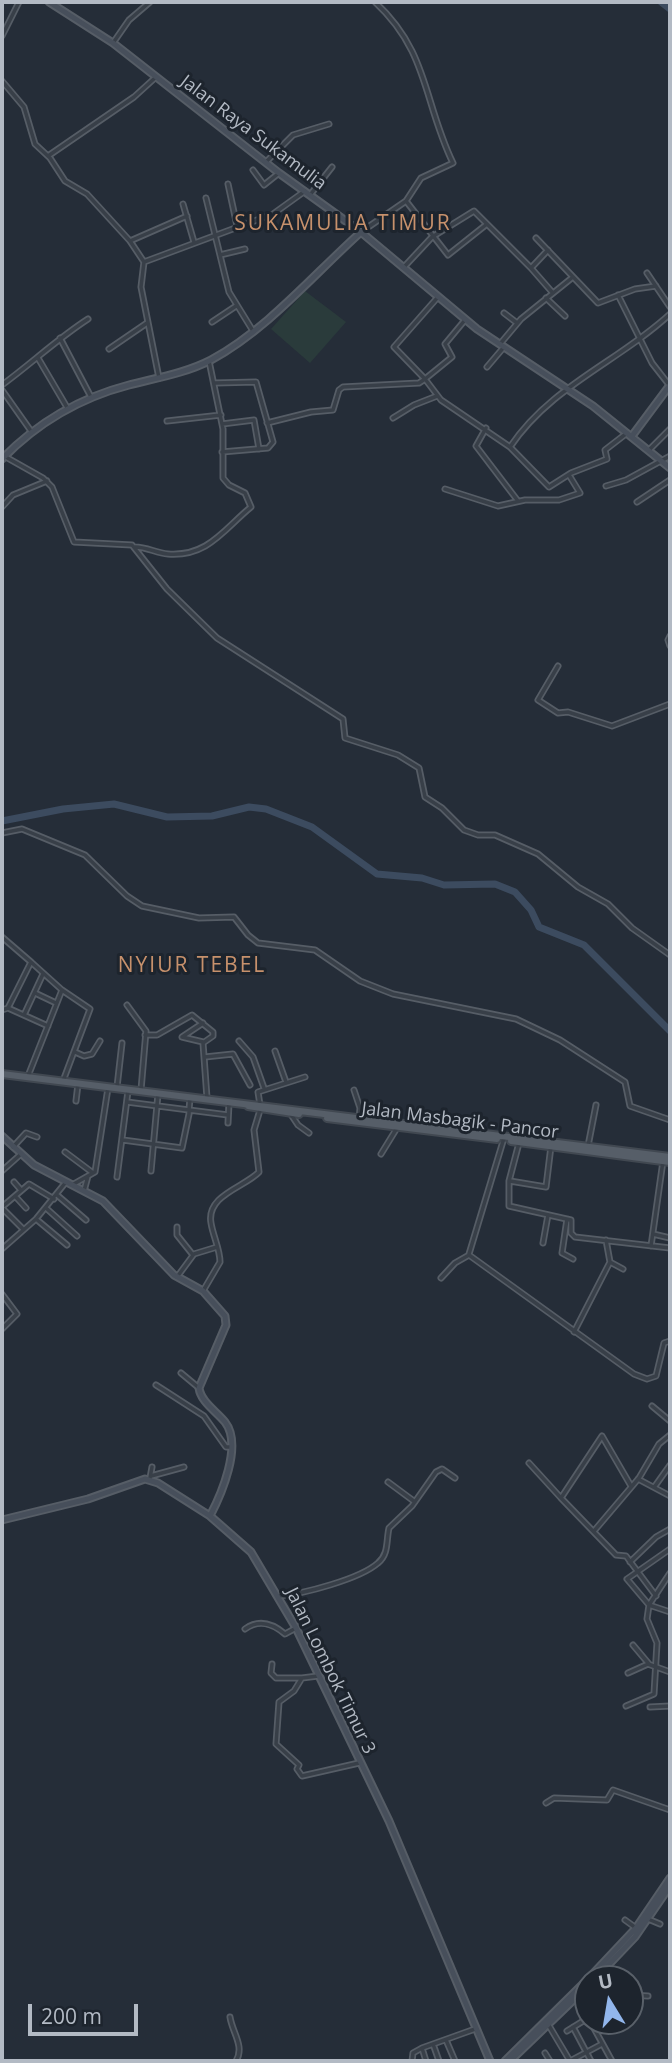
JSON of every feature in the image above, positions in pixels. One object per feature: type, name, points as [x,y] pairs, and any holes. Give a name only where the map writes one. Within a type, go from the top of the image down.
[{"type":"main road","name":"Jalan Masbagik - Pancor","points":[[2,1074],[290,1113],[359,1119],[398,1127],[424,1127]]},
{"type":"main road","name":"Jalan Masbagik - Pancor","points":[[260,1108],[588,1146],[668,1160]]},
{"type":"main road","name":"Jalan Masbagik - Pancor","points":[[504,1138],[668,1160]]},
{"type":"street","points":[[2,36],[19,2]]},
{"type":"street","name":"Jalan Raya Sukamulia","points":[[49,2],[113,43],[279,173],[361,232],[465,320],[565,387],[670,468]]},
{"type":"street","points":[[113,43],[129,20],[150,2]]},
{"type":"street","points":[[209,361],[222,424],[224,480],[245,493],[251,508],[221,537],[197,551],[170,555],[122,543],[74,542],[55,491],[47,481],[3,457],[31,431],[91,397],[209,361],[253,331],[361,232],[406,201],[419,180],[452,161],[415,50],[397,24],[375,2]]},
{"type":"street","points":[[48,156],[134,97],[156,77]]},
{"type":"street","points":[[2,81],[21,102],[33,140],[65,181],[87,194],[130,241],[144,262],[141,279],[159,378]]},
{"type":"street","points":[[266,162],[293,135],[329,124]]},
{"type":"street","points":[[144,262],[215,233],[280,211],[307,193],[332,167]]},
{"type":"street","points":[[253,170],[264,185],[279,173]]},
{"type":"street","points":[[228,184],[237,226]]},
{"type":"street","points":[[206,198],[227,288],[253,331]]},
{"type":"street","points":[[406,201],[449,255],[487,224]]},
{"type":"street","points":[[183,204],[194,242]]},
{"type":"street","points":[[404,267],[432,237],[474,211],[552,292]]},
{"type":"street","points":[[130,241],[187,216]]},
{"type":"street","points":[[536,237],[598,303],[656,286]]},
{"type":"street","points":[[220,256],[244,249]]},
{"type":"street","points":[[531,268],[548,250]]},
{"type":"street","points":[[647,273],[670,307]]},
{"type":"street","points":[[487,367],[517,323],[573,277]]},
{"type":"street","points":[[438,297],[394,347],[396,353],[425,379],[437,396],[510,447],[547,486],[555,485],[569,475],[607,459],[604,450],[630,435],[670,385],[656,370],[618,295]]},
{"type":"street","points":[[546,298],[565,316]]},
{"type":"street","points":[[212,322],[236,306]]},
{"type":"street","points":[[504,313],[517,323]]},
{"type":"street","points":[[510,447],[537,414],[565,387],[640,339],[670,314]]},
{"type":"street","points":[[2,385],[88,318]]},
{"type":"street","points":[[267,423],[311,412],[333,410],[339,390],[344,387],[419,383],[452,357],[444,344],[465,320]]},
{"type":"street","points":[[109,349],[147,323]]},
{"type":"street","points":[[60,338],[91,397]]},
{"type":"street","points":[[38,358],[68,409]]},
{"type":"street","points":[[214,383],[254,381],[273,444],[259,449],[222,452]]},
{"type":"street","points":[[2,390],[31,431]]},
{"type":"street","points":[[393,418],[414,405],[437,396]]},
{"type":"street","points":[[167,421],[220,415]]},
{"type":"street","points":[[222,424],[265,418]]},
{"type":"street","points":[[254,420],[259,449]]},
{"type":"street","points":[[486,428],[476,446],[518,501]]},
{"type":"street","points":[[649,450],[670,429]]},
{"type":"street","points":[[606,486],[626,480],[670,456]]},
{"type":"street","points":[[444,489],[492,505],[559,500],[579,494],[569,475]]},
{"type":"street","points":[[637,502],[670,480]]},
{"type":"street","points":[[2,507],[17,493],[47,481]]},
{"type":"street","points":[[135,547],[167,589],[217,638],[343,719],[345,738],[398,755],[419,768],[425,797],[442,808],[464,830],[478,835],[495,835],[530,849],[578,887],[608,904],[632,928],[670,956]]},
{"type":"street","points":[[670,636],[670,646]]},
{"type":"street","points":[[558,666],[538,700],[558,713],[568,712],[612,726],[670,704]]},
{"type":"street","points":[[2,833],[22,828],[85,855],[127,896],[142,906],[200,918],[234,917],[247,935],[258,943],[315,950],[360,981],[384,991],[516,1019],[560,1040],[625,1082],[627,1103],[634,1110],[670,1120]]},
{"type":"street","points":[[2,937],[62,990],[90,1010],[63,1082]]},
{"type":"street","points":[[8,1008],[31,962]]},
{"type":"street","points":[[24,1015],[43,974]]},
{"type":"street","points":[[27,1078],[62,990]]},
{"type":"street","points":[[34,993],[57,1003]]},
{"type":"street","points":[[127,1005],[145,1035],[141,1092]]},
{"type":"street","points":[[2,1010],[8,1008],[48,1026]]},
{"type":"street","points":[[145,1035],[157,1035],[191,1016],[203,1023],[214,1035],[203,1042],[182,1037],[203,1023]]},
{"type":"street","points":[[75,1052],[84,1056],[92,1054],[100,1041]]},
{"type":"street","points":[[239,1041],[252,1056],[264,1088]]},
{"type":"street","points":[[203,1042],[207,1100]]},
{"type":"street","points":[[117,1089],[122,1043]]},
{"type":"street","points":[[275,1051],[286,1082]]},
{"type":"street","points":[[205,1057],[233,1054],[250,1085]]},
{"type":"street","points":[[202,1291],[219,1265],[211,1223],[214,1209],[225,1194],[260,1172],[254,1130],[260,1108],[256,1094],[264,1088],[306,1077]]},
{"type":"street","points":[[76,1101],[78,1084]]},
{"type":"street","points":[[84,1191],[91,1175],[108,1088]]},
{"type":"street","points":[[354,1090],[360,1108],[359,1119]]},
{"type":"street","points":[[117,1177],[128,1091]]},
{"type":"street","points":[[151,1171],[158,1094]]},
{"type":"street","points":[[123,1139],[184,1147],[190,1098]]},
{"type":"street","points":[[127,1102],[228,1115]]},
{"type":"street","points":[[228,1123],[229,1103]]},
{"type":"street","points":[[588,1146],[596,1105]]},
{"type":"street","points":[[290,1113],[309,1133]]},
{"type":"street","points":[[381,1154],[398,1127]]},
{"type":"street","points":[[13,1147],[26,1133],[37,1137]]},
{"type":"street","points":[[2,1136],[21,1154],[109,1207],[177,1277],[202,1291],[226,1320],[199,1388],[201,1397],[227,1426],[230,1447],[225,1488],[209,1516]]},
{"type":"street","points":[[441,1278],[455,1263],[469,1255],[504,1138]]},
{"type":"street","points":[[519,1142],[509,1181],[509,1206],[572,1221],[571,1233],[575,1237],[670,1248]]},
{"type":"street","points":[[509,1181],[547,1187],[551,1146]]},
{"type":"street","points":[[65,1152],[91,1175]]},
{"type":"street","points":[[2,1171],[21,1154]]},
{"type":"street","points":[[651,1245],[668,1160]]},
{"type":"street","points":[[2,1249],[36,1219],[69,1184],[91,1175]]},
{"type":"street","points":[[14,1182],[21,1190]]},
{"type":"street","points":[[23,1230],[2,1208],[29,1184],[55,1197],[86,1220]]},
{"type":"street","points":[[15,1196],[26,1208]]},
{"type":"street","points":[[46,1208],[77,1236]]},
{"type":"street","points":[[543,1243],[548,1215]]},
{"type":"street","points":[[36,1219],[67,1245]]},
{"type":"street","points":[[566,1219],[562,1252],[573,1259]]},
{"type":"street","points":[[177,1227],[177,1235],[193,1255]]},
{"type":"street","points":[[653,1234],[670,1238]]},
{"type":"street","points":[[575,1332],[610,1262],[606,1240]]},
{"type":"street","points":[[177,1277],[193,1255],[217,1247]]},
{"type":"street","points":[[469,1255],[628,1371],[648,1379],[656,1376],[664,1343],[670,1341]]},
{"type":"street","points":[[610,1262],[623,1269]]},
{"type":"street","points":[[2,1294],[17,1314],[2,1329]]},
{"type":"street","points":[[181,1373],[199,1388]]},
{"type":"street","points":[[156,1385],[204,1416],[226,1447],[230,1447]]},
{"type":"street","points":[[652,1406],[670,1421]]},
{"type":"street","points":[[594,1531],[638,1479],[657,1447],[670,1435]]},
{"type":"street","points":[[561,1498],[601,1436],[632,1486]]},
{"type":"street","points":[[529,1464],[616,1555],[624,1554],[656,1596]]},
{"type":"street","points":[[655,1487],[670,1465]]},
{"type":"street","points":[[150,1478],[152,1467]]},
{"type":"street","points":[[2,1520],[88,1499],[138,1480],[184,1467]]},
{"type":"street","points":[[279,1596],[338,1582],[378,1563],[388,1547],[389,1528],[415,1502],[439,1470],[455,1478]]},
{"type":"street","name":"Jalan Lombok Timur 3","points":[[150,1478],[209,1516],[251,1552],[279,1596],[389,1821],[490,2061]]},
{"type":"street","points":[[638,1479],[670,1495]]},
{"type":"street","points":[[388,1482],[415,1502]]},
{"type":"street","points":[[630,1562],[651,1541],[670,1529]]},
{"type":"street","points":[[670,1549],[627,1581],[649,1605],[670,1612]]},
{"type":"street","points":[[626,1706],[654,1695],[657,1640],[647,1619],[649,1605],[670,1573]]},
{"type":"street","points":[[245,1629],[261,1623],[273,1625],[285,1634],[296,1628]]},
{"type":"street","points":[[633,1645],[649,1664],[670,1672]]},
{"type":"street","points":[[272,1664],[271,1673],[276,1678],[318,1676]]},
{"type":"street","points":[[628,1672],[649,1664]]},
{"type":"street","points":[[302,1678],[294,1691],[279,1702],[276,1744],[299,1763],[296,1769],[301,1776],[359,1763]]},
{"type":"street","points":[[650,1707],[670,1706]]},
{"type":"street","points":[[546,1802],[554,1798],[609,1799],[613,1790],[670,1810]]},
{"type":"street","points":[[607,1965],[648,1919],[670,1878]]},
{"type":"street","points":[[604,1965],[670,1886]]},
{"type":"street","points":[[648,1919],[660,1924]]},
{"type":"street","points":[[625,1920],[636,1928]]},
{"type":"street","points":[[505,2061],[574,1996]]},
{"type":"street","points":[[644,1996],[648,1996]]},
{"type":"street","points":[[510,2061],[574,1997]]},
{"type":"street","points":[[230,2017],[238,2039],[239,2057],[236,2061]]},
{"type":"street","points":[[548,2024],[570,2061],[602,2043]]},
{"type":"street","points":[[567,2031],[573,2027],[591,2061]]},
{"type":"street","points":[[412,2061],[413,2053],[422,2048],[475,2029]]},
{"type":"street","points":[[597,2035],[612,2061]]},
{"type":"street","points":[[446,2040],[455,2061]]},
{"type":"street","points":[[433,2044],[439,2061]]},
{"type":"street","points":[[422,2048],[426,2061]]},
{"type":"street","points":[[545,2053],[550,2061]]},
{"type":"shaded area","points":[[305,291],[346,322],[310,363],[271,329]]},
{"type":"waterway","points":[[661,2],[670,9]]},
{"type":"waterway","points":[[2,821],[63,809],[114,804],[167,817],[212,816],[249,807],[266,809],[312,827],[377,874],[422,878],[444,885],[495,884],[515,892],[531,910],[539,927],[584,945],[670,1031]]},
{"type":"district","name":"SUKAMULIA TIMUR","points":[[343,224]]},
{"type":"district","name":"NYIUR TEBEL","points":[[192,966]]}]
